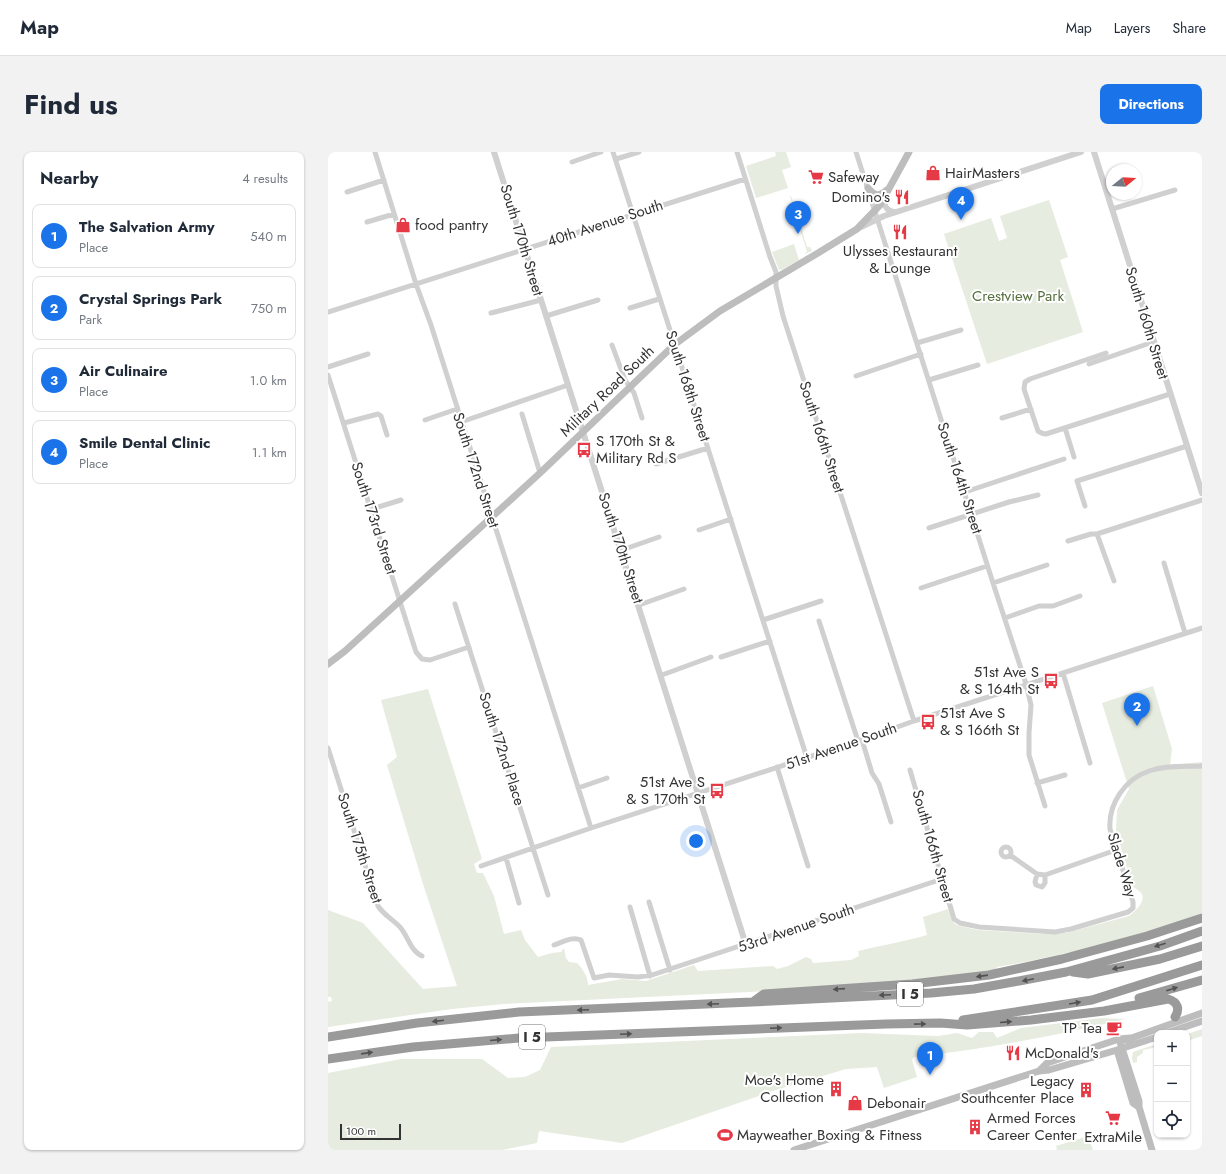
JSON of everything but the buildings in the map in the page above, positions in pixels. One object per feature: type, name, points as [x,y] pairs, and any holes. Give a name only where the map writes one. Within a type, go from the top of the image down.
[{"type":"highway","points":[[752,1002],[764,994],[912,984],[988,975],[1062,960],[1147,936],[1200,919]]},
{"type":"highway","name":"I 5","points":[[328,1037],[417,1023],[512,1013],[923,993],[974,988],[1066,972],[1153,948],[1199,932]]},
{"type":"highway","name":"I 5","points":[[1066,972],[1088,974],[1160,959],[1199,947]]},
{"type":"highway","name":"I 5","points":[[328,1059],[413,1047],[518,1038],[940,1023],[1092,1000],[1202,965]]},
{"type":"highway","name":"I 5","points":[[1122,990],[1202,970]]},
{"type":"highway","points":[[1080,1014],[1202,980]]},
{"type":"highway","points":[[940,1023],[967,1026],[1031,1020],[1104,1011],[1168,999],[1172,1000],[1178,1006],[1178,1012],[1175,1018]]},
{"type":"main road","name":"Military Road South","points":[[328,664],[540,473],[674,345],[720,312],[857,229],[875,211],[884,198],[909,152]]},
{"type":"main road","points":[[868,188],[877,195],[882,194],[889,189]]},
{"type":"main road","points":[[1120,1045],[1128,1034],[1202,1008]]},
{"type":"main road","points":[[1120,1045],[1130,1038],[1202,1013]]},
{"type":"main road","points":[[794,1150],[1039,1071],[1061,1067],[1120,1045],[1202,1018]]},
{"type":"main road","points":[[1176,1030],[1202,1021]]},
{"type":"main road","points":[[1039,1071],[1047,1063],[1081,1051],[1120,1045],[1154,1037]]},
{"type":"main road","points":[[1120,1045],[1139,1101],[1138,1107],[1152,1150]]},
{"type":"main road","points":[[1061,1067],[1074,1057],[1081,1054],[1081,1051]]},
{"type":"street","name":"South 172nd Street","points":[[375,152],[591,828]]},
{"type":"street","name":"South 170th Street","points":[[494,152],[662,675],[746,945]]},
{"type":"street","points":[[572,162],[601,152]]},
{"type":"street","name":"South 168th Street","points":[[613,152],[807,758]]},
{"type":"street","points":[[616,159],[639,152]]},
{"type":"street","name":"South 166th Street","points":[[737,152],[776,270],[776,286],[783,316],[914,721]]},
{"type":"street","name":"South 164th Street","points":[[856,152],[972,514],[987,566],[1026,684],[1032,705],[1028,748],[1037,784],[1045,806]]},
{"type":"street","points":[[857,229],[896,212],[1081,152]]},
{"type":"street","name":"South 160th Street","points":[[1094,152],[1202,493]]},
{"type":"street","name":"40th Avenue South","points":[[328,312],[745,178]]},
{"type":"street","points":[[347,192],[384,180]]},
{"type":"street","points":[[1112,209],[1175,190]]},
{"type":"street","points":[[884,198],[886,208],[891,212],[896,212]]},
{"type":"street","points":[[367,222],[394,214]]},
{"type":"street","points":[[630,308],[659,299]]},
{"type":"street","points":[[491,313],[541,300]]},
{"type":"street","points":[[546,316],[598,300]]},
{"type":"street","points":[[917,344],[961,330]]},
{"type":"street","points":[[1089,364],[1153,342]]},
{"type":"street","points":[[612,344],[619,367],[625,380],[634,393],[642,418]]},
{"type":"street","points":[[1106,353],[1030,379],[1024,383],[1024,389],[1038,431],[1042,434],[1065,428],[1170,394]]},
{"type":"street","points":[[328,367],[368,354]]},
{"type":"street","points":[[856,376],[921,354]]},
{"type":"street","points":[[929,380],[978,365]]},
{"type":"street","name":"South 173rd Street","points":[[328,375],[372,509],[416,652],[422,659],[430,660],[469,647]]},
{"type":"street","points":[[461,422],[568,385]]},
{"type":"street","points":[[1002,418],[1030,408]]},
{"type":"street","points":[[425,420],[457,409]]},
{"type":"street","points":[[344,423],[378,414],[381,416],[388,435]]},
{"type":"street","points":[[522,414],[540,473]]},
{"type":"street","points":[[1065,428],[1074,456]]},
{"type":"street","points":[[1085,506],[1077,482],[1187,446]]},
{"type":"street","points":[[656,464],[708,448]]},
{"type":"street","points":[[965,492],[1064,459]]},
{"type":"street","points":[[929,528],[1009,502],[1038,495]]},
{"type":"street","points":[[372,509],[401,500]]},
{"type":"street","points":[[1068,541],[1097,534],[1202,500]]},
{"type":"street","points":[[699,530],[731,519]]},
{"type":"street","points":[[1097,534],[1114,581]]},
{"type":"street","points":[[622,550],[659,537]]},
{"type":"street","points":[[1164,563],[1185,632]]},
{"type":"street","points":[[993,583],[1047,565]]},
{"type":"street","points":[[921,588],[987,566]]},
{"type":"street","points":[[639,605],[684,589]]},
{"type":"street","points":[[1005,618],[1040,606],[1053,606],[1080,596]]},
{"type":"street","points":[[763,620],[821,601]]},
{"type":"street","name":"South 172nd Place","points":[[455,604],[548,895]]},
{"type":"street","points":[[819,621],[860,741],[872,773],[879,784],[891,822]]},
{"type":"street","name":"51st Avenue South","points":[[481,866],[591,828],[860,741],[914,721],[1026,684],[1185,632],[1202,628]]},
{"type":"street","points":[[721,657],[770,641]]},
{"type":"street","points":[[662,675],[711,657]]},
{"type":"street","points":[[1063,673],[1090,763]]},
{"type":"street","name":"South 175th Street","points":[[328,748],[378,906],[383,913],[401,929],[415,951],[422,956]]},
{"type":"street","name":"Slade Way","points":[[956,921],[979,927],[1054,932],[1071,929],[1128,912],[1133,908],[1133,902],[1111,833],[1110,819],[1115,801],[1128,784],[1140,775],[1150,771],[1166,768],[1202,766]]},
{"type":"street","points":[[777,767],[808,866]]},
{"type":"street","name":"South 166th Street","points":[[910,770],[954,919],[956,921]]},
{"type":"street","points":[[1037,784],[1065,775]]},
{"type":"street","points":[[578,788],[607,778]]},
{"type":"street","points":[[1010,855],[1037,874],[1045,875],[1116,850]]},
{"type":"street","points":[[506,858],[519,903]]},
{"type":"street","points":[[1037,874],[1035,882],[1036,885],[1042,887],[1045,883],[1045,875]]},
{"type":"street","name":"53rd Avenue South","points":[[554,945],[572,938],[581,940],[594,978],[608,975],[638,977],[650,976],[942,879]]},
{"type":"street","points":[[649,902],[670,970]]},
{"type":"street","points":[[630,907],[650,976]]},
{"type":"green space","points":[[775,152],[786,152],[791,167],[782,170],[788,188],[756,198],[746,166],[776,156]]},
{"type":"green space","points":[[790,196],[807,247],[810,247],[812,251],[805,254],[807,252],[795,212],[791,213],[794,210]]},
{"type":"green space","name":"Crestview Park","points":[[1049,200],[1068,257],[1060,260],[1083,332],[987,364],[944,234],[991,218],[999,241],[1007,238],[1000,216]]},
{"type":"green space","points":[[794,244],[799,260],[779,270],[772,252]]},
{"type":"green space","points":[[1153,686],[1172,749],[1170,765],[1202,762],[1202,913],[1171,925],[1072,953],[1070,952],[997,967],[996,970],[935,978],[769,991],[504,1004],[452,1009],[328,1027],[328,1002],[332,1001],[331,997],[328,997],[328,910],[363,923],[423,989],[457,986],[424,887],[387,765],[397,757],[381,700],[428,689],[482,859],[474,864],[477,873],[483,873],[494,896],[504,934],[521,930],[525,940],[538,957],[561,952],[564,948],[566,958],[569,962],[577,963],[583,970],[588,985],[622,979],[646,981],[694,965],[698,971],[773,966],[777,969],[788,966],[806,957],[811,959],[813,963],[851,960],[859,956],[858,951],[927,935],[923,917],[948,909],[954,923],[957,925],[977,930],[1042,934],[1066,933],[1129,916],[1138,908],[1143,898],[1142,894],[1133,887],[1116,831],[1117,810],[1129,789],[1102,703]]},
{"type":"green space","points":[[1102,1018],[1125,1019],[1020,1041],[914,1057],[912,1060],[917,1077],[884,1088],[877,1067],[846,1069],[776,1090],[622,1143],[539,1131],[537,1143],[502,1150],[328,1150],[328,1073],[401,1059],[482,1059],[508,1078],[525,1077],[540,1070],[551,1047],[861,1033],[938,1036],[957,1033],[972,1038],[979,1032],[993,1032],[997,1038],[1021,1028]]},
{"type":"green space","points":[[1202,1029],[1202,1036],[1190,1040],[1190,1033]]},
{"type":"green space","points":[[1154,1045],[1154,1048],[1143,1050],[1143,1053],[1137,1057],[1137,1062],[1133,1063],[1133,1052]]},
{"type":"green space","points":[[1088,1136],[1093,1150],[1057,1150],[1056,1146]]},
{"type":"place","name":"HairMasters","points":[[933,173]]},
{"type":"place","name":"Safeway","points":[[816,177]]},
{"type":"place","name":"Domino's","points":[[902,197]]},
{"type":"place","name":"Smile Dental Clinic","points":[[961,220]]},
{"type":"place","name":"food pantry","points":[[403,225]]},
{"type":"place","name":"Ulysses Restaurant & Lounge","points":[[900,232]]},
{"type":"place","name":"Air Culinaire","points":[[798,234]]},
{"type":"place","name":"S 170th St & Military Rd S","points":[[584,450]]},
{"type":"place","name":"51st Ave S & S 164th St","points":[[1051,681]]},
{"type":"place","name":"51st Ave S & S 166th St","points":[[928,722]]},
{"type":"place","name":"Crystal Springs Park","points":[[1137,726]]},
{"type":"place","name":"51st Ave S & S 170th St","points":[[717,791]]},
{"type":"place","name":"TP Tea","points":[[1114,1028]]},
{"type":"place","name":"McDonald's","points":[[1013,1053]]},
{"type":"place","name":"The Salvation Army","points":[[930,1075]]},
{"type":"place","name":"Moe's Home Collection","points":[[836,1089]]},
{"type":"place","name":"Legacy Southcenter Place","points":[[1086,1090]]},
{"type":"place","name":"Debonair","points":[[855,1103]]},
{"type":"place","name":"ExtraMile","points":[[1113,1118]]},
{"type":"place","name":"Armed Forces Career Center","points":[[975,1127]]},
{"type":"place","name":"Mayweather Boxing & Fitness","points":[[725,1135]]}]
